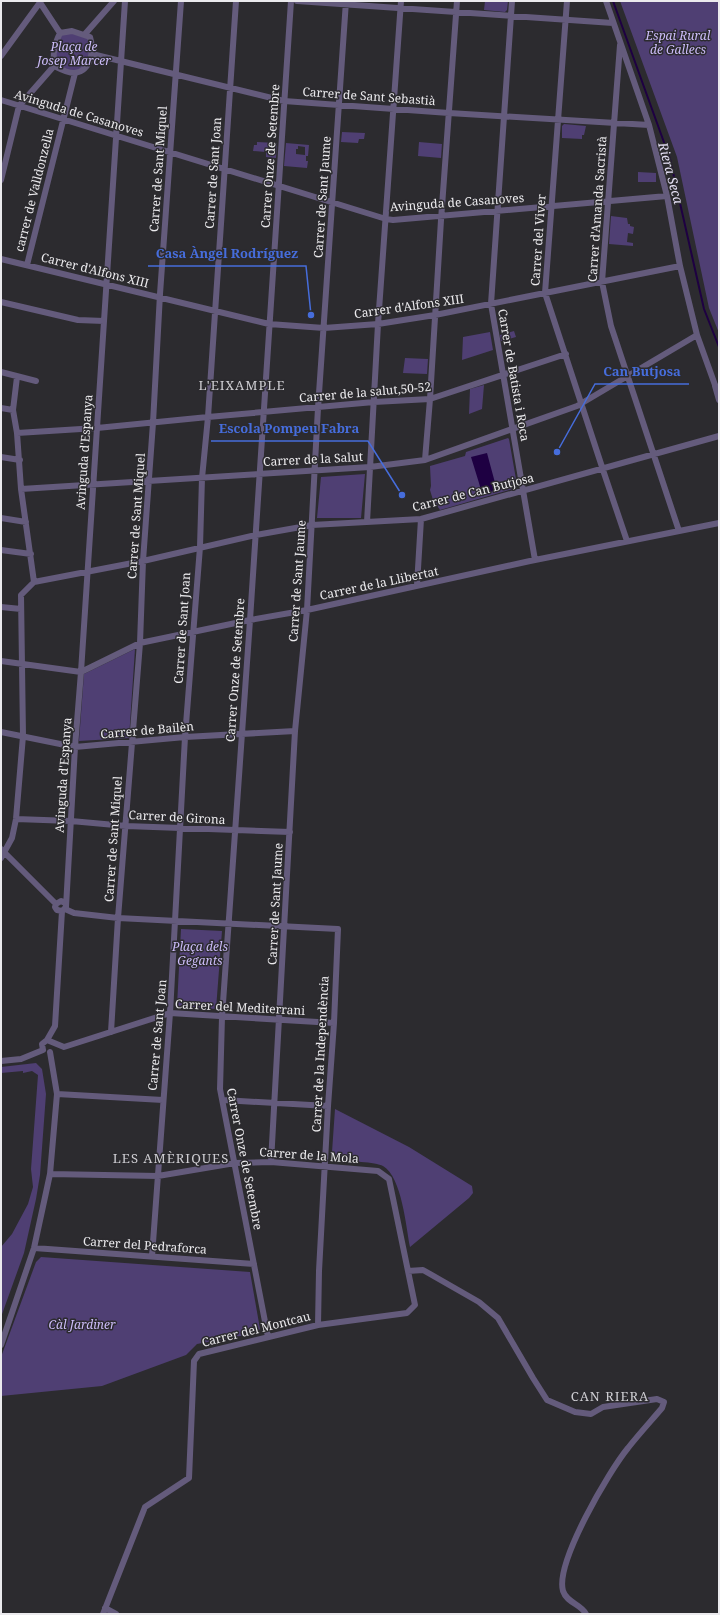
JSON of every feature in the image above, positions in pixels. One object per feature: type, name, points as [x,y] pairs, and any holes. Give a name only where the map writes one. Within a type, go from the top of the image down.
[{"type":"street","points":[[1,56],[40,1],[60,33]]},
{"type":"street","points":[[85,34],[114,1]]},
{"type":"street","name":"Avinguda d'Espanya","points":[[47,1040],[55,1026],[71,820],[125,1]]},
{"type":"street","name":"Carrer de Sant Miquel","points":[[111,1032],[131,743],[140,643],[143,561],[154,423],[160,297],[181,1]]},
{"type":"street","name":"Carrer de Sant Joan","points":[[152,1256],[176,921],[185,737],[200,547],[202,478],[208,417],[236,1]]},
{"type":"street","name":"Carrer Onze de Setembre","points":[[268,1338],[220,1088],[222,1017],[234,831],[256,535],[284,101],[292,1]]},
{"type":"street","points":[[297,1],[346,3],[456,13],[511,15],[613,23]]},
{"type":"street","points":[[367,522],[378,324],[402,1]]},
{"type":"street","points":[[425,460],[457,1]]},
{"type":"street","name":"Carrer de Batista i Roca","points":[[512,1],[491,304],[502,376],[535,560]]},
{"type":"street","name":"Carrer del Viver","points":[[567,1],[545,293],[627,541]]},
{"type":"street","points":[[606,1],[649,125],[667,196],[680,266],[697,335],[717,387],[719,400]]},
{"type":"street","name":"Carrer de Sant Jaume","points":[[271,1162],[295,731],[307,610],[316,470],[318,408],[346,3]]},
{"type":"street","points":[[54,66],[75,73],[84,69],[88,65],[92,54],[93,45],[90,37],[85,34],[72,31],[60,33]]},
{"type":"street","points":[[1,180],[19,106],[54,66],[53,50],[60,33]]},
{"type":"street","name":"Carrer d'Amanda Sacristà","points":[[620,45],[608,201],[604,277],[602,282],[611,326],[679,531]]},
{"type":"street","name":"Carrer de Sant Sebastià","points":[[92,54],[284,101],[614,124],[649,125]]},
{"type":"street","points":[[619,62],[621,60],[626,60]]},
{"type":"street","name":"carrer de Valldonzella","points":[[27,265],[75,73]]},
{"type":"street","name":"Avinguda de Casanoves","points":[[1,100],[386,219],[393,220],[442,216],[667,196]]},
{"type":"street","name":"Carrer d'Alfons XIII","points":[[1,259],[269,324],[324,328],[378,324],[435,315],[680,266]]},
{"type":"street","points":[[1,302],[78,320],[104,321]]},
{"type":"street","name":"Carrer de la Salut","points":[[21,489],[370,467],[425,460],[581,404],[697,335]]},
{"type":"street","name":"Carrer de la salut,50-52","points":[[17,433],[97,428],[374,402],[430,399],[566,354]]},
{"type":"street","points":[[1,372],[36,380]]},
{"type":"street","points":[[17,376],[13,410],[20,460],[21,489],[34,582],[21,595],[23,736],[16,819],[12,838],[2,853],[56,904],[56,909],[59,911],[64,908],[74,913],[118,918],[285,926]]},
{"type":"street","points":[[1,408],[13,410]]},
{"type":"street","name":"Carrer de Can Butjosa","points":[[34,582],[87,573],[256,535],[312,525],[421,519],[719,436]]},
{"type":"street","points":[[1,457],[20,460]]},
{"type":"street","points":[[1,518],[26,522]]},
{"type":"street","points":[[417,585],[421,519]]},
{"type":"street","name":"Carrer de la Llibertat","points":[[81,672],[140,643],[193,631],[307,610],[535,560],[719,523]]},
{"type":"street","points":[[1,550],[30,554]]},
{"type":"street","points":[[1,607],[21,609]]},
{"type":"street","points":[[1,661],[81,672]]},
{"type":"street","name":"Carrer de Bailèn","points":[[1,732],[75,747],[185,737],[295,731]]},
{"type":"street","name":"Carrer de Girona","points":[[16,819],[71,820],[126,826],[290,832]]},
{"type":"street","name":"Carrer de la Independència","points":[[285,926],[338,929],[334,1023],[319,1271],[318,1325]]},
{"type":"street","name":"Carrer del Mediterrani","points":[[54,1044],[64,1047],[170,1013],[334,1023]]},
{"type":"street","points":[[42,1050],[42,1044],[47,1040],[54,1044],[54,1048],[50,1052]]},
{"type":"street","points":[[1,1061],[21,1059],[42,1050],[45,1052],[50,1052]]},
{"type":"street","points":[[1,1344],[34,1248],[50,1174],[56,1094],[50,1052]]},
{"type":"street","points":[[56,1094],[163,1100]]},
{"type":"street","points":[[223,1100],[328,1106]]},
{"type":"street","name":"Carrer de la Mola","points":[[50,1174],[158,1176],[235,1163],[271,1162],[325,1168],[378,1171],[389,1179],[415,1304]]},
{"type":"street","name":"Carrer del Pedraforca","points":[[34,1248],[254,1264]]},
{"type":"street","points":[[408,1271],[423,1270],[479,1302],[498,1318],[533,1378],[548,1400],[575,1412],[591,1414],[603,1407],[657,1399],[664,1402],[662,1408],[628,1448],[609,1474],[567,1559],[563,1590],[568,1600],[584,1610],[586,1614]]},
{"type":"street","name":"Carrer del Montcau","points":[[104,1611],[145,1507],[189,1478],[194,1361],[199,1354],[318,1325],[407,1313],[415,1304]]},
{"type":"street","points":[[104,1611],[116,1614]]},
{"type":"green space","points":[[485,1],[508,1],[507,10],[505,12],[484,10]]},
{"type":"green space","name":"Espai Rural de Gallecs","points":[[620,1],[719,1],[719,333],[709,308],[677,157]]},
{"type":"green space","name":"Plaça de Josep Marcer","points":[[72,31],[90,37],[90,62],[75,73],[54,66],[60,33]]},
{"type":"green space","points":[[564,124],[586,126],[582,139],[562,138],[562,126]]},
{"type":"green space","points":[[342,132],[365,133],[364,139],[359,139],[358,143],[341,142]]},
{"type":"green space","points":[[257,142],[277,143],[276,158],[266,157],[266,152],[253,151],[254,145],[257,145]]},
{"type":"green space","points":[[419,142],[442,144],[441,158],[418,156]]},
{"type":"green space","points":[[286,143],[309,145],[308,156],[306,156],[306,161],[308,161],[307,168],[284,166]],"holes":[[[298,146],[305,147],[305,155],[296,154],[296,149],[298,149]]]},
{"type":"green space","points":[[638,172],[656,173],[656,182],[638,182]]},
{"type":"green space","points":[[611,216],[627,218],[628,224],[634,227],[633,234],[628,233],[627,242],[633,243],[633,246],[609,244]]},
{"type":"green space","points":[[514,331],[516,337],[501,341],[500,335]]},
{"type":"green space","points":[[490,332],[493,350],[462,360],[463,337]]},
{"type":"green space","points":[[405,358],[428,359],[427,374],[403,373]]},
{"type":"green space","points":[[484,385],[482,409],[469,414],[470,389]]},
{"type":"green space","points":[[508,438],[517,485],[516,488],[440,510],[433,500],[430,490],[430,466],[465,456],[466,452]]},
{"type":"green space","points":[[365,474],[361,518],[317,518],[321,477]]},
{"type":"green space","points":[[135,649],[129,738],[79,741],[84,674]]},
{"type":"green space","name":"Plaça dels Gegants","points":[[181,929],[222,931],[216,1009],[177,1006]]},
{"type":"green space","points":[[36,1063],[42,1069],[46,1094],[40,1175],[24,1253],[1,1317],[1,1247],[12,1234],[28,1204],[33,1187],[31,1169],[38,1075],[32,1071],[23,1073],[23,1071],[1,1073],[1,1067]]},
{"type":"green space","points":[[335,1109],[409,1147],[472,1186],[473,1193],[410,1247],[405,1215],[399,1191],[395,1180],[389,1172],[383,1166],[379,1165],[337,1160],[332,1152]]},
{"type":"green space","name":"Càl Jardiner","points":[[41,1257],[250,1272],[260,1329],[256,1333],[197,1344],[186,1355],[102,1386],[1,1396],[1,1357],[36,1262]]},
{"type":"shaded area","points":[[487,453],[494,479],[479,483],[471,457]]},
{"type":"shaded area","points":[[494,479],[497,490],[482,494],[479,483]]},
{"type":"waterway","name":"Riera Seca","points":[[613,1],[670,159],[704,309],[719,347]]},
{"type":"place","name":"Casa Àngel Rodríguez","points":[[311,315]]},
{"type":"place","name":"Can Butjosa","points":[[557,452]]},
{"type":"place","name":"Escola Pompeu Fabra","points":[[402,495]]},
{"type":"district","name":"L'EIXAMPLE","points":[[242,385]]},
{"type":"district","name":"LES AMÈRIQUES","points":[[171,1158]]},
{"type":"district","name":"CAN RIERA","points":[[610,1396]]}]
